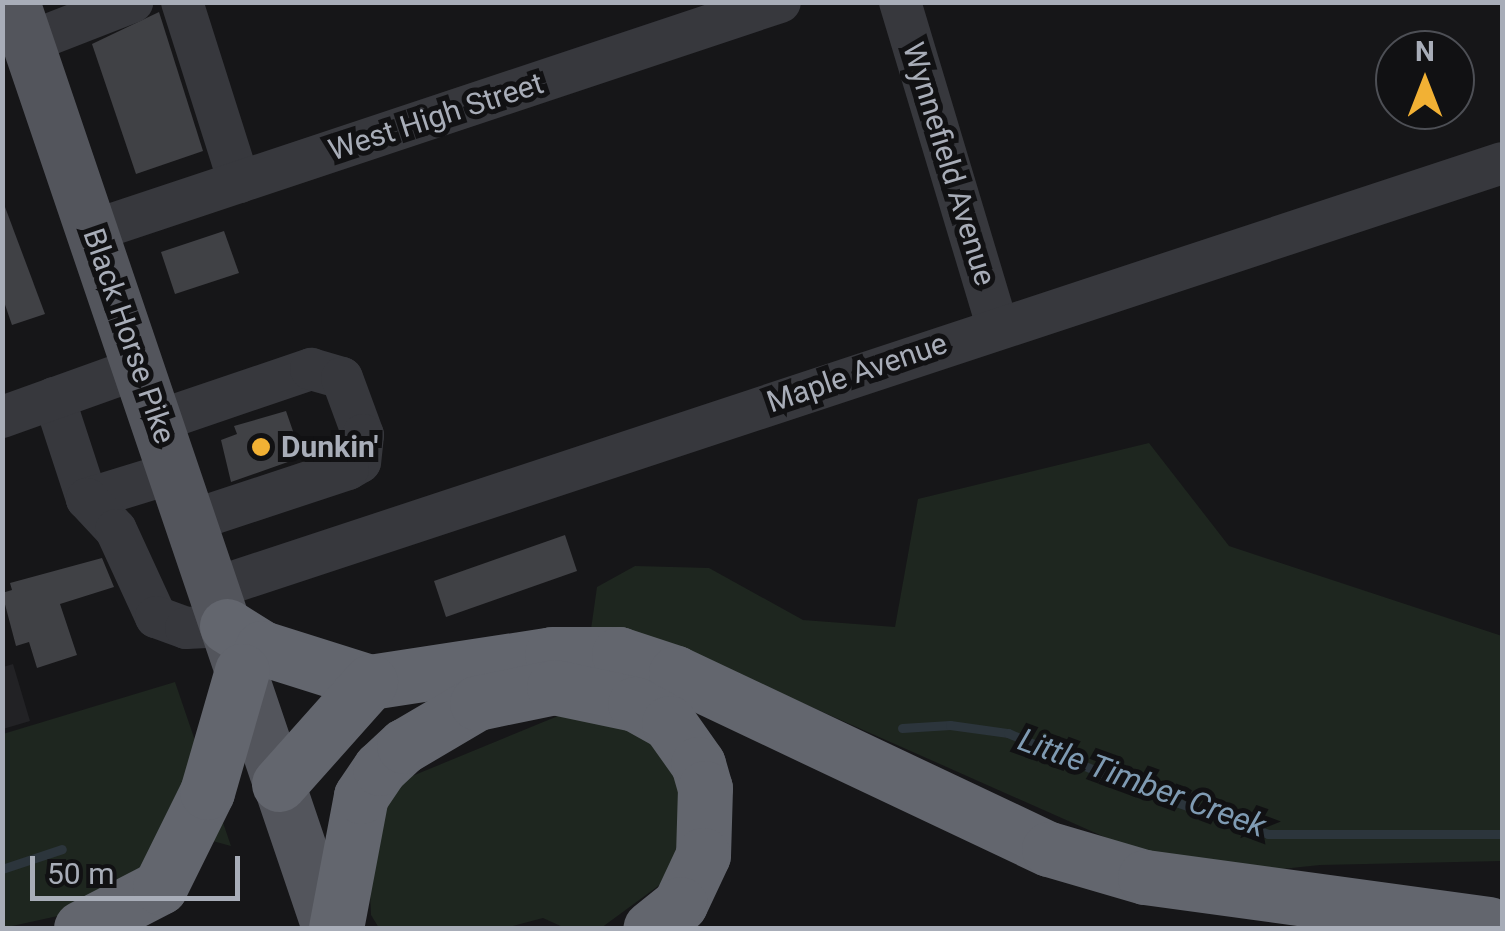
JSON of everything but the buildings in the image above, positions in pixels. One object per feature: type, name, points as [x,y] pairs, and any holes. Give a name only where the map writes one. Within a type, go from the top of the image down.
[{"type":"highway","points":[[81,928],[160,887],[168,874],[208,792],[228,628],[262,648],[370,682],[552,654],[618,654],[676,673],[1049,849],[1144,877],[1496,924]]},
{"type":"highway","points":[[279,784],[370,682]]},
{"type":"highway","points":[[336,928],[361,796],[380,768],[404,746],[476,703],[554,687],[635,704],[669,723],[698,764],[705,788],[703,855],[680,904],[650,928]]},
{"type":"highway","points":[[1395,928],[1496,924]]},
{"type":"main road","name":"Black Horse Pike","points":[[20,22],[328,928]]},
{"type":"street","points":[[20,22],[132,2]]},
{"type":"street","points":[[182,2],[238,182]]},
{"type":"street","name":"West High Street","points":[[92,230],[780,2]]},
{"type":"street","name":"Wynnefield Avenue","points":[[900,2],[997,326]]},
{"type":"street","name":"Maple Avenue","points":[[87,499],[116,530],[141,595],[156,617],[186,628],[228,628],[997,326],[1502,164]]},
{"type":"street","points":[[2,417],[140,368]]},
{"type":"street","points":[[158,421],[311,368],[342,378],[364,436],[360,462],[348,469],[191,521]]},
{"type":"street","points":[[54,398],[87,499],[175,472]]},
{"type":"shaded area","points":[[1149,443],[1229,546],[1502,636],[1502,861],[1320,865],[1197,878],[764,686],[637,729],[690,783],[695,859],[601,928],[565,928],[543,918],[505,928],[379,928],[371,915],[368,846],[400,781],[580,707],[597,587],[635,566],[709,568],[803,620],[895,627],[918,499]]},
{"type":"shaded area","points":[[13,664],[30,721],[3,729],[3,667]]},
{"type":"shaded area","points":[[175,682],[231,846],[187,834],[108,905],[3,928],[3,734]]},
{"type":"waterway","name":"Little Timber Creek","points":[[902,728],[950,725],[1008,733],[1141,790],[1268,834],[1502,834]]},
{"type":"waterway","name":"Little Timber Creek","points":[[2,869],[62,849]]},
{"type":"place","name":"Dunkin'","points":[[261,447]]}]
